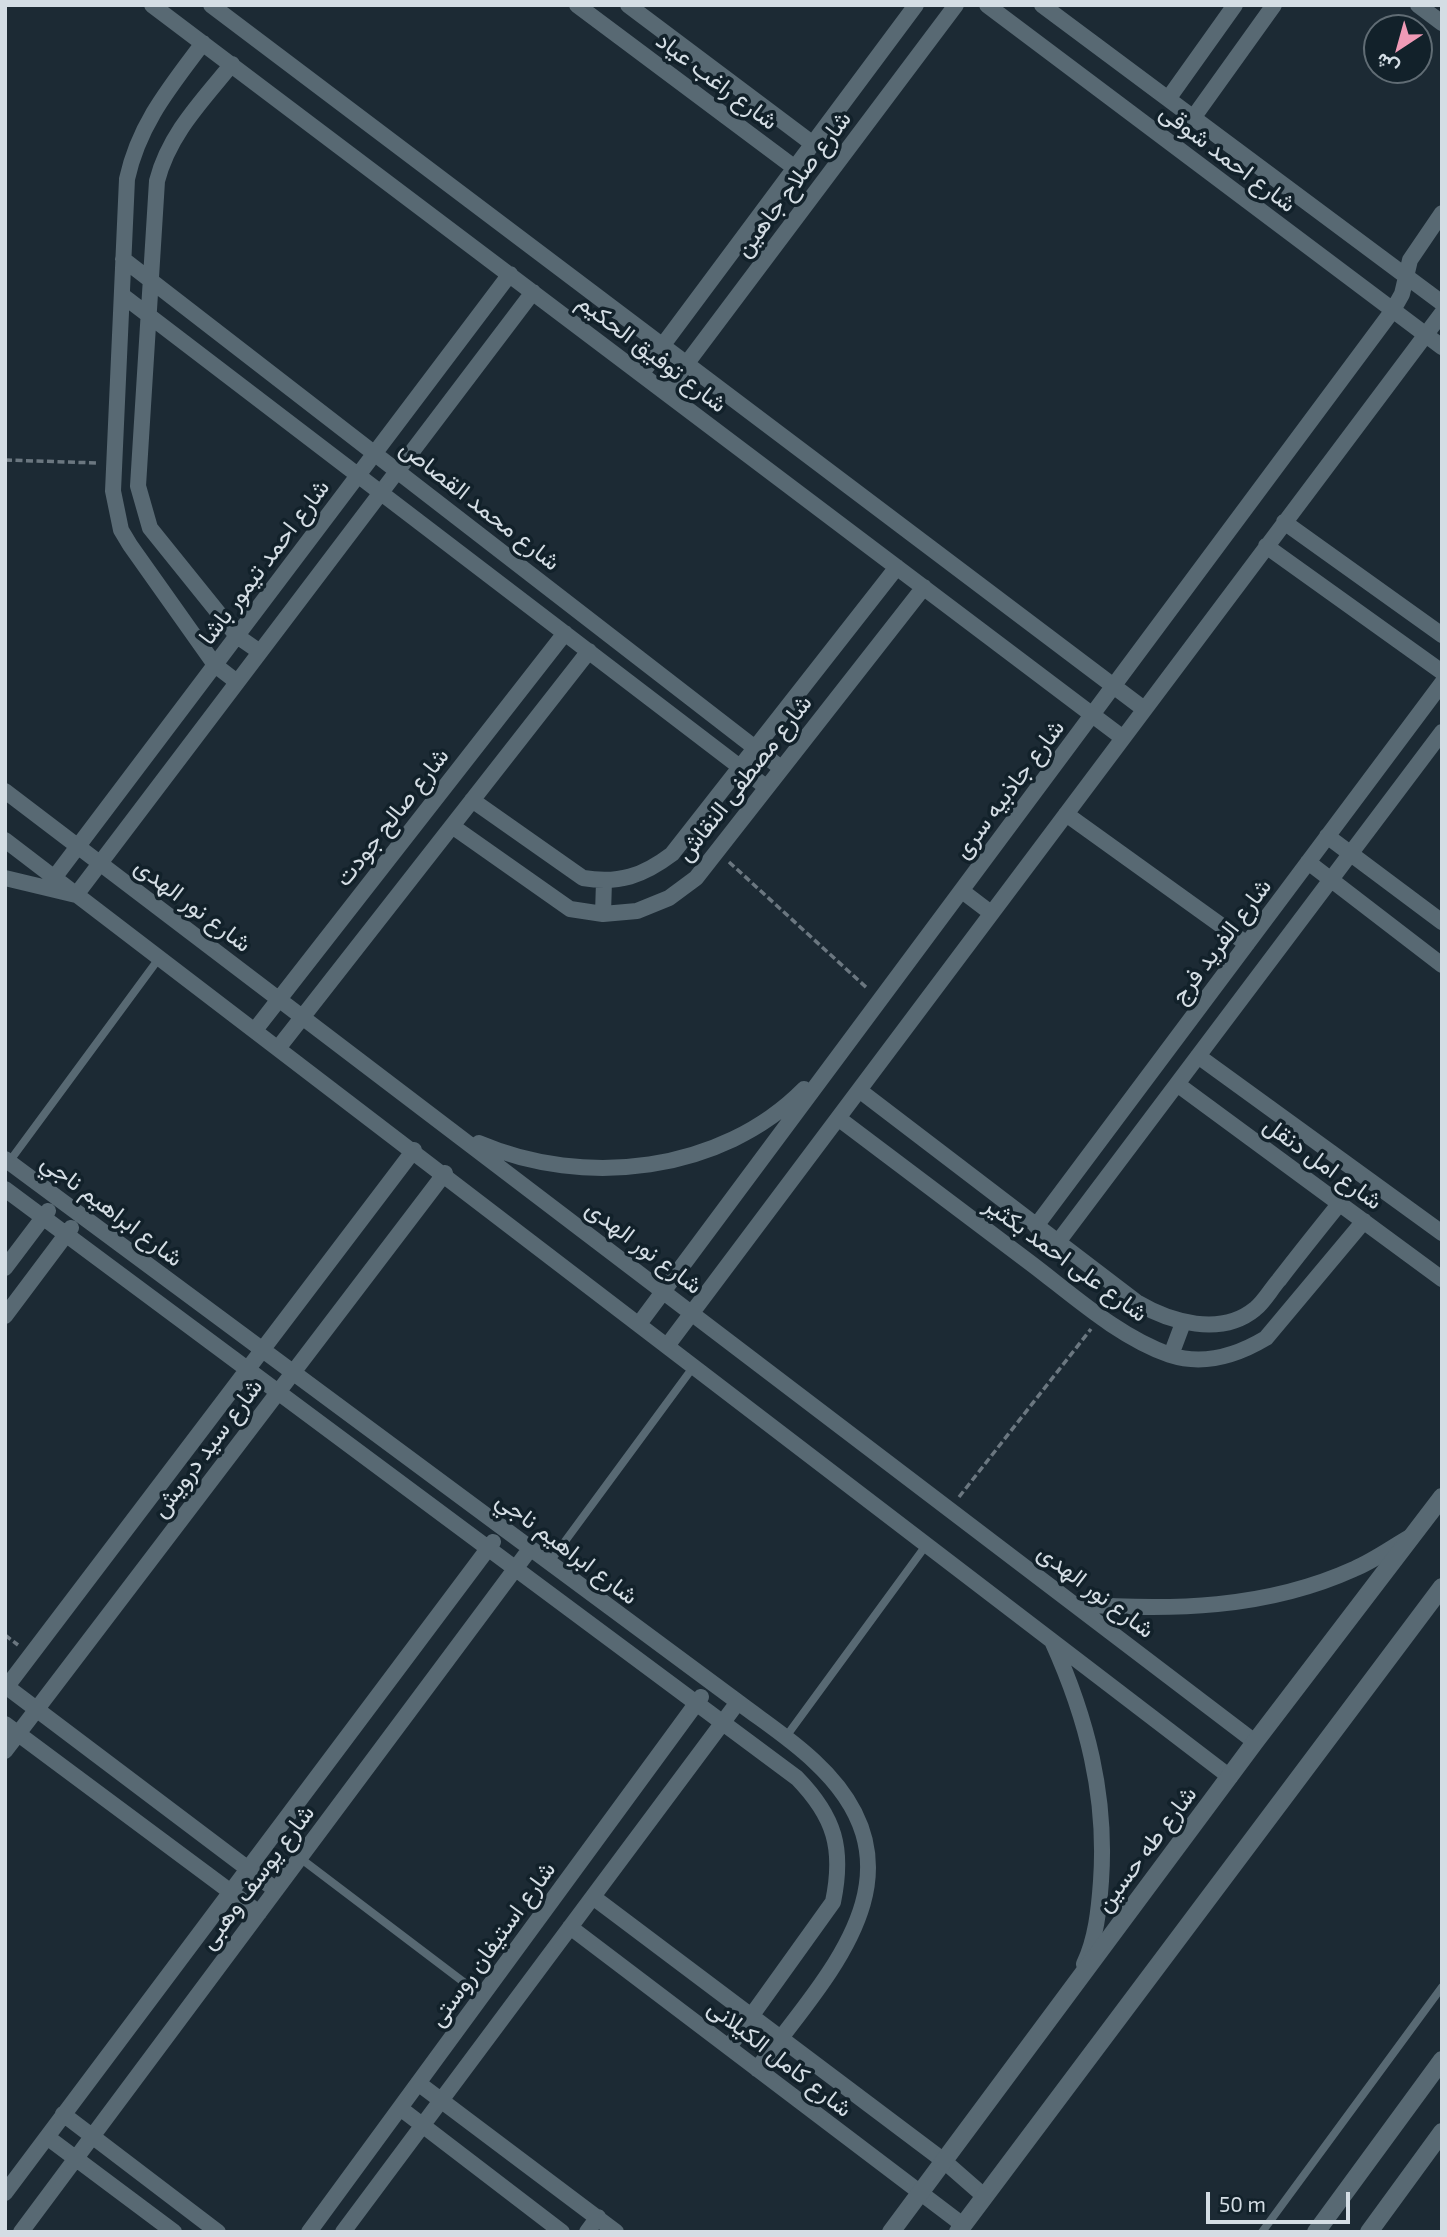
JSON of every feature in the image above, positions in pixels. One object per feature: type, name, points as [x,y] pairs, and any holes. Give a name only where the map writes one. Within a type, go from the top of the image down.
[{"type":"street","name":"شارع توفيق الحكيم","points":[[152,5],[1123,738]]},
{"type":"street","name":"شارع توفيق الحكيم","points":[[211,5],[1144,709]]},
{"type":"street","points":[[232,5],[242,28]]},
{"type":"street","name":"شارع صلاح جاهين","points":[[642,373],[916,5]]},
{"type":"street","name":"شارع صلاح جاهين","points":[[666,391],[956,5]]},
{"type":"street","name":"شارع احمد شوقى","points":[[987,5],[1442,346]]},
{"type":"street","name":"شارع احمد شوقى","points":[[1042,5],[1442,303]]},
{"type":"street","points":[[1168,99],[1235,5]]},
{"type":"street","points":[[1194,118],[1274,5]]},
{"type":"street","points":[[1418,5],[1442,23]]},
{"type":"street","points":[[613,32],[631,6]]},
{"type":"street","name":"شارع راغب عياد","points":[[631,6],[813,144]]},
{"type":"street","name":"شارع راغب عياد","points":[[586,8],[613,32],[795,167]]},
{"type":"street","points":[[203,43],[148,117],[139,137],[127,179],[114,502],[121,530],[215,665],[237,682]]},
{"type":"street","points":[[232,64],[178,132],[163,157],[154,200],[138,486],[144,517],[150,528],[237,636],[260,652]]},
{"type":"street","name":"شارع جاذبيه سرى","points":[[639,1324],[832,1060],[962,891],[1393,310],[1402,294],[1405,276],[1414,253],[1442,213]]},
{"type":"street","name":"شارع محمد القصاص","points":[[123,259],[782,768]]},
{"type":"street","name":"شارع احمد تيمور باشا","points":[[54,878],[510,274]]},
{"type":"street","name":"شارع احمد تيمور باشا","points":[[76,895],[533,292]]},
{"type":"street","name":"شارع محمد القصاص","points":[[122,295],[766,787]]},
{"type":"street","points":[[667,1346],[1442,313]]},
{"type":"street","points":[[1284,522],[1442,635]]},
{"type":"street","points":[[1266,546],[1442,672]]},
{"type":"street","name":"شارع مصطفى النقاش","points":[[472,800],[583,878],[604,881],[629,879],[652,870],[672,854],[897,567]]},
{"type":"street","name":"شارع مصطفى النقاش","points":[[418,821],[447,832],[570,909],[603,914],[637,911],[669,898],[696,878],[923,587]]},
{"type":"street","name":"شارع صالح جودت","points":[[255,1030],[565,633]]},
{"type":"street","points":[[279,1047],[589,651]]},
{"type":"street","name":"شارع الفريد فرج","points":[[1036,1226],[1442,683]]},
{"type":"street","name":"شارع الفريد فرج","points":[[1058,1242],[1442,732]]},
{"type":"street","name":"شارع نور الهدى","points":[[5,791],[1255,1742]]},
{"type":"street","points":[[1066,814],[1247,944]]},
{"type":"street","points":[[1327,836],[1442,922]]},
{"type":"street","points":[[5,840],[414,1150],[1230,1777]]},
{"type":"street","points":[[1308,862],[1442,965]]},
{"type":"street","points":[[5,878],[76,895]]},
{"type":"street","points":[[603,914],[604,881]]},
{"type":"street","points":[[962,891],[991,913]]},
{"type":"street","name":"شارع امل دنقل","points":[[1198,1056],[1442,1233]]},
{"type":"street","points":[[457,1133],[505,1154],[555,1166],[607,1169],[658,1163],[708,1149],[755,1126],[796,1096],[832,1060]]},
{"type":"street","name":"شارع امل دنقل","points":[[1177,1084],[1442,1279]]},
{"type":"street","name":"شارع على احمد بكثير","points":[[859,1090],[1138,1303],[1159,1316],[1183,1323],[1208,1324],[1232,1320],[1254,1310],[1340,1203]]},
{"type":"street","name":"شارع على احمد بكثير","points":[[838,1118],[1101,1317],[1171,1355],[1196,1360],[1220,1358],[1244,1351],[1266,1338],[1364,1221]]},
{"type":"street","name":"شارع سيد درويش","points":[[6,1688],[414,1150]]},
{"type":"street","name":"شارع ابراهيم ناجي","points":[[7,1161],[814,1761],[848,1804],[860,1827],[869,1879],[852,1938],[757,2069]]},
{"type":"street","name":"شارع سيد درويش","points":[[5,1751],[12,1729],[37,1710],[444,1173]]},
{"type":"street","name":"شارع ابراهيم ناجي","points":[[5,1189],[797,1778],[816,1798],[830,1822],[837,1848],[838,1875],[833,1902],[729,2047]]},
{"type":"street","points":[[5,1268],[58,1198]]},
{"type":"street","points":[[5,1316],[80,1215]]},
{"type":"street","points":[[1171,1355],[1183,1323]]},
{"type":"street","name":"شارع طه حسين","points":[[891,2232],[1255,1742],[1442,1497]]},
{"type":"street","name":"شارع يوسف وهبى","points":[[5,2193],[503,1529]]},
{"type":"street","points":[[1076,1604],[1147,1610],[1217,1606],[1287,1592],[1354,1569],[1412,1536]]},
{"type":"street","name":"شارع يوسف وهبى","points":[[22,2232],[530,1549]]},
{"type":"street","points":[[960,2228],[1442,1587]]},
{"type":"street","points":[[1051,1639],[1085,1723],[1096,1767],[1102,1812],[1100,1903],[1092,1948],[1072,1988]]},
{"type":"street","name":"شارع استيفان روستى","points":[[309,2232],[711,1684]]},
{"type":"street","points":[[6,1688],[276,1890]]},
{"type":"street","points":[[343,2232],[738,1702]]},
{"type":"street","points":[[12,1729],[259,1913]]},
{"type":"street","name":"شارع كامل الكيلانى","points":[[593,1897],[944,2161],[984,2196]]},
{"type":"street","name":"شارع كامل الكيلانى","points":[[570,1927],[729,2047],[960,2228]]},
{"type":"street","points":[[1316,2232],[1442,2060]]},
{"type":"street","points":[[418,2083],[616,2232]]},
{"type":"street","points":[[400,2108],[562,2232]]},
{"type":"street","points":[[63,2114],[218,2232]]},
{"type":"street","points":[[1369,2232],[1442,2132]]},
{"type":"street","points":[[47,2137],[174,2232]]},
{"type":"street","points":[[587,2232],[597,2217]]},
{"type":"lane","points":[[7,1161],[160,957]]},
{"type":"lane","points":[[549,1563],[694,1366]]},
{"type":"lane","points":[[785,1738],[927,1544]]},
{"type":"lane","points":[[300,1858],[482,1996]]},
{"type":"lane","points":[[1262,2232],[1442,1987]]},
{"type":"path","points":[[5,460],[114,464]]},
{"type":"path","points":[[716,851],[880,1000]]},
{"type":"path","points":[[950,1508],[1101,1317]]}]
